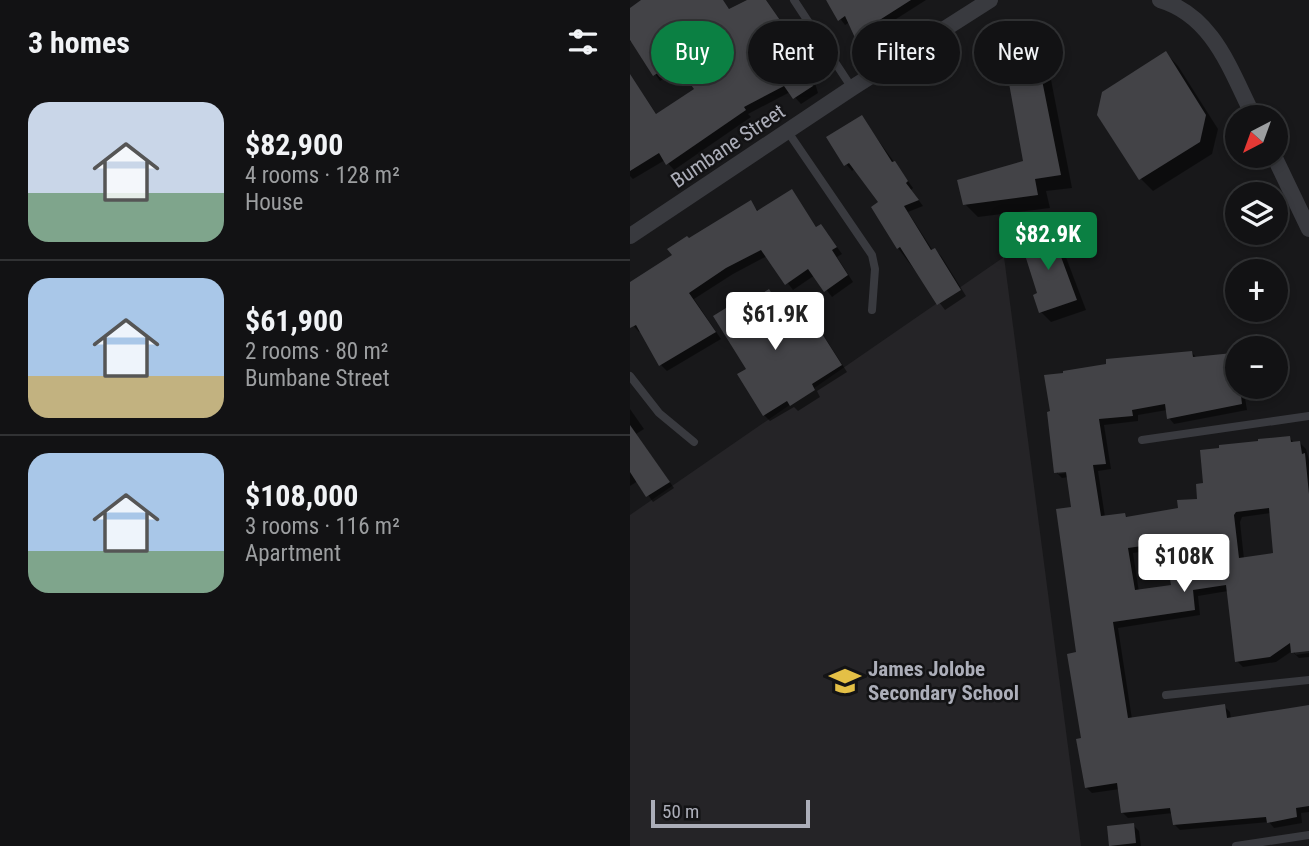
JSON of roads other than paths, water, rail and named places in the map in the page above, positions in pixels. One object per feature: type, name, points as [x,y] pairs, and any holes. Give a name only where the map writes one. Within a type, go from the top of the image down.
[{"type":"street","name":"Bumbane Street","points":[[630,236],[990,0]]},
{"type":"street","points":[[1160,0],[1189,13],[1209,33],[1248,105]]},
{"type":"street","points":[[1280,168],[1309,229]]},
{"type":"lane","points":[[794,0],[852,88]]},
{"type":"lane","points":[[788,132],[872,255],[875,269],[872,310]]},
{"type":"lane","points":[[630,376],[659,413],[694,442]]},
{"type":"lane","points":[[1142,440],[1309,416]]},
{"type":"lane","points":[[1166,695],[1309,680]]},
{"type":"lane","points":[[1236,846],[1309,835]]},
{"type":"place","name":"James Jolobe Secondary School","points":[[845,681]]}]
